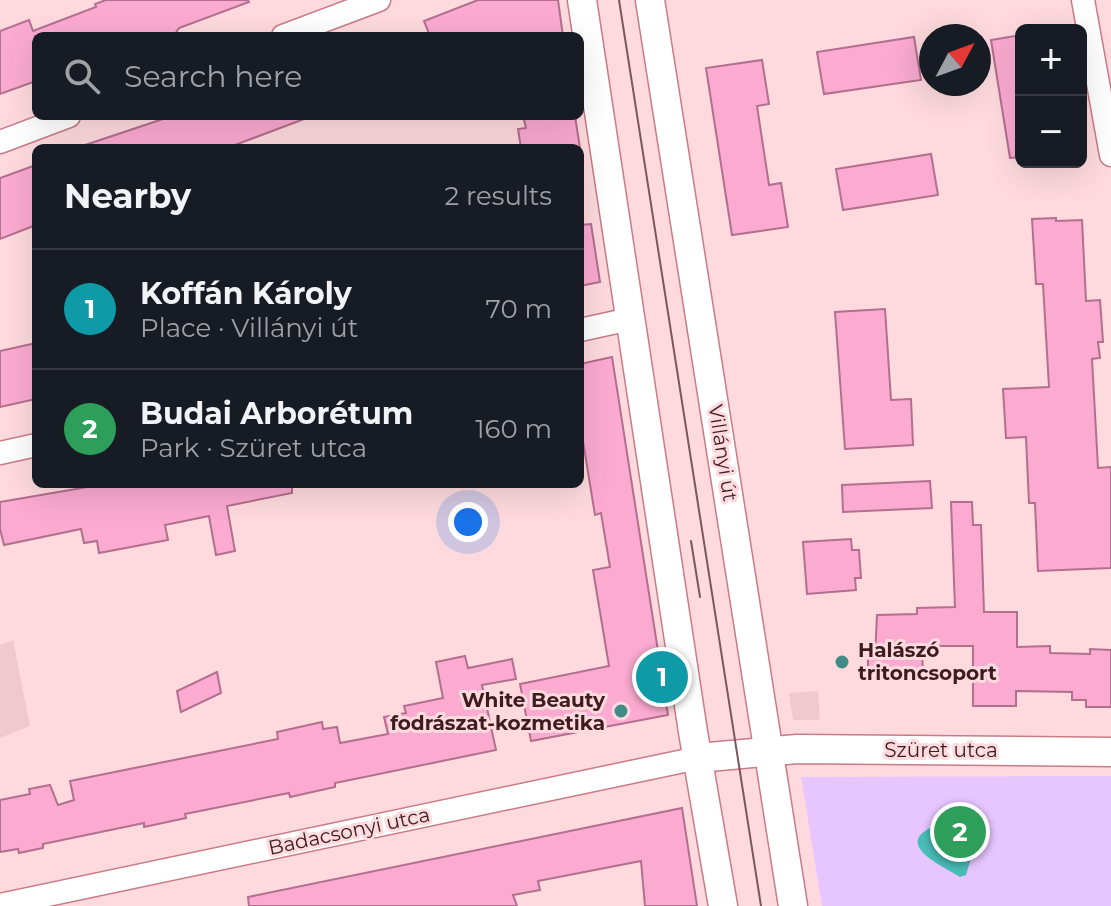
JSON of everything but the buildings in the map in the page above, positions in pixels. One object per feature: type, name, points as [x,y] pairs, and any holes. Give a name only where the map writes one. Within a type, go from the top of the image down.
[{"type":"street","points":[[294,32],[379,0]]},
{"type":"street","points":[[582,0],[723,906]]},
{"type":"street","name":"Villányi út","points":[[650,0],[793,906]]},
{"type":"street","points":[[1083,0],[1111,155]]},
{"type":"street","points":[[0,142],[58,120]]},
{"type":"street","points":[[584,329],[630,319]]},
{"type":"street","points":[[0,453],[32,446]]},
{"type":"street","name":"Szüret utca","points":[[698,758],[770,750],[1111,752]]},
{"type":"street","name":"Badacsonyi utca","points":[[0,905],[698,758]]},
{"type":"shaded area","points":[[13,640],[30,726],[0,738],[0,645]]},
{"type":"shaded area","points":[[818,691],[820,720],[793,720],[789,693]]},
{"type":"shaded area","points":[[1111,776],[1111,906],[822,906],[801,777]]},
{"type":"water","points":[[930,828],[934,830],[936,839],[946,847],[959,845],[968,838],[973,840],[966,875],[960,877],[920,849],[920,835]]},
{"type":"tram line","points":[[619,0],[761,906]]},
{"type":"tram line","points":[[691,541],[700,597]]},
{"type":"place","name":"Halászó tritoncsoport","points":[[842,662]]},
{"type":"place","name":"Koffán Károly","points":[[662,677]]},
{"type":"place","name":"White Beauty fodrászat-kozmetika","points":[[621,711]]},
{"type":"place","name":"Budai Arborétum","points":[[960,832]]}]
